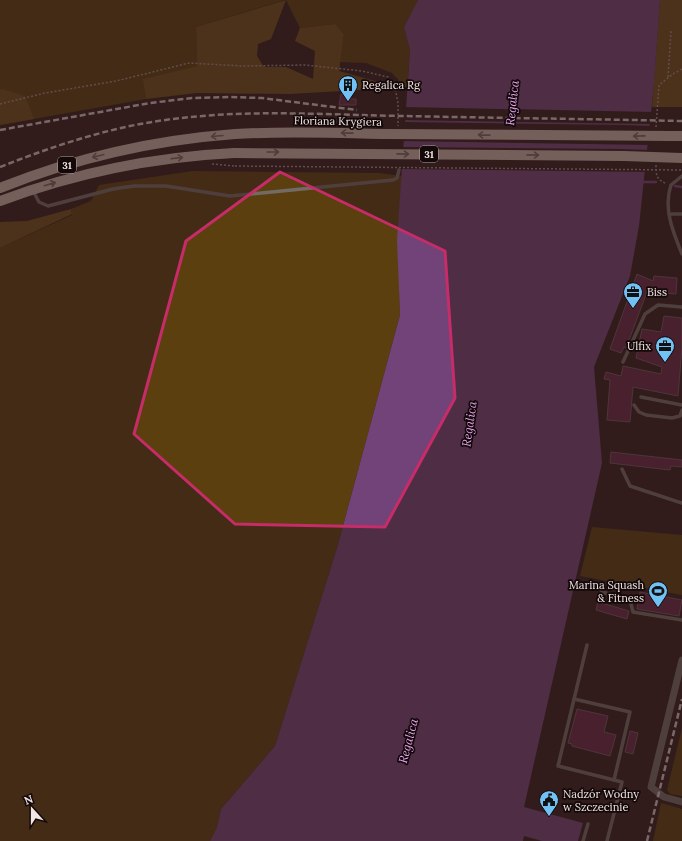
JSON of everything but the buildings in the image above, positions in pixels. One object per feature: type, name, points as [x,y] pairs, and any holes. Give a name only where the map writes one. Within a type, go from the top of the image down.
[{"type":"main road","name":"Floriana Krygiera","points":[[0,188],[80,161],[125,149],[176,140],[257,133],[682,136]]},
{"type":"main road","name":"31","points":[[0,201],[77,177],[133,164],[181,157],[234,153],[682,158]]},
{"type":"street","points":[[682,660],[651,787],[664,797],[682,802]]},
{"type":"lane","points":[[32,190],[39,202],[51,206],[125,187],[166,186],[213,195],[238,196],[393,180],[397,178],[399,170]]},
{"type":"lane","points":[[682,176],[673,181],[669,191],[669,214],[682,254]]},
{"type":"lane","points":[[669,214],[682,214]]},
{"type":"lane","points":[[623,362],[645,314],[658,305],[682,306]]},
{"type":"lane","points":[[641,397],[682,406]]},
{"type":"lane","points":[[634,405],[642,413],[672,418],[680,416],[682,410]]},
{"type":"lane","points":[[622,469],[630,486],[682,503]]},
{"type":"lane","points":[[599,584],[602,592],[630,600],[633,612],[682,620]]},
{"type":"lane","points":[[587,645],[558,766],[622,782],[607,841]]},
{"type":"lane","points":[[574,699],[630,712],[614,780]]},
{"type":"lane","points":[[583,841],[588,824]]},
{"type":"path","points":[[668,78],[672,31]]},
{"type":"path","points":[[0,104],[45,93],[116,82],[189,63],[243,66],[305,65],[362,71],[388,77],[395,88],[398,103],[398,133]]},
{"type":"path","points":[[659,85],[682,69]]},
{"type":"path","points":[[399,163],[399,170]]},
{"type":"path","points":[[208,164],[235,166],[292,165],[682,170]]},
{"type":"highlighted area","points":[[280,172],[445,251],[455,398],[385,527],[235,524],[134,434],[186,241]]},
{"type":"shaded area","points":[[0,0],[284,0],[196,27],[197,66],[144,79],[146,99],[0,125]]},
{"type":"shaded area","points":[[286,0],[418,0],[404,27],[410,50],[407,89],[392,73],[366,63],[340,62],[344,34],[335,24],[300,28]]},
{"type":"shaded area","points":[[286,0],[271,39],[258,44],[257,56],[264,67],[286,67],[313,79],[315,51],[295,41],[300,28],[335,24],[344,34],[339,71],[382,83],[376,89],[290,94],[197,93],[146,99],[143,79],[197,66],[196,27]]},
{"type":"shaded area","points":[[660,0],[682,0],[682,107],[652,107]]},
{"type":"shaded area","points":[[2,89],[25,96],[34,119],[0,125],[0,90]]},
{"type":"shaded area","points":[[193,171],[379,173],[402,176],[398,235],[400,315],[337,548],[275,746],[221,809],[217,827],[210,841],[0,841],[0,248],[72,215],[71,209],[91,201],[99,185]]},
{"type":"shaded area","points":[[71,209],[72,214],[0,248],[0,222],[27,221]]},
{"type":"shaded area","points":[[592,527],[682,535],[682,595],[580,576]]},
{"type":"shaded area","points":[[682,728],[682,796],[670,794],[667,790]]},
{"type":"shaded area","points":[[661,803],[682,809],[682,841],[653,841]]},
{"type":"water","name":"Regalica","points":[[418,0],[660,0],[654,84],[639,226],[630,276],[594,367],[602,463],[524,807],[583,823],[578,841],[542,841],[524,836],[523,841],[210,841],[217,827],[221,809],[275,746],[337,548],[400,315],[397,240],[410,50],[404,27]]},
{"type":"pier","points":[[404,107],[653,112],[652,124],[403,120]]},
{"type":"pier","points":[[403,122],[652,126],[650,145],[402,141]]},
{"type":"pier","points":[[402,147],[649,150],[647,172],[401,169]]},
{"type":"waterway","points":[[640,182],[656,182]]},
{"type":"waterway","points":[[675,186],[682,187]]},
{"type":"railway","points":[[0,130],[150,103],[192,98],[262,98],[357,110]]},
{"type":"railway","points":[[0,167],[42,151],[107,131],[151,122],[231,114],[289,113],[682,121]]},
{"type":"railway","points":[[647,841],[682,699]]},
{"type":"place","name":"Regalica Rg","points":[[348,102]]},
{"type":"place","name":"Biss","points":[[633,309]]},
{"type":"place","name":"Ulfix","points":[[665,363]]},
{"type":"place","name":"Marina Squash & Fitness","points":[[658,608]]},
{"type":"place","name":"Nadzór Wodny w Szczecinie","points":[[549,817]]}]
